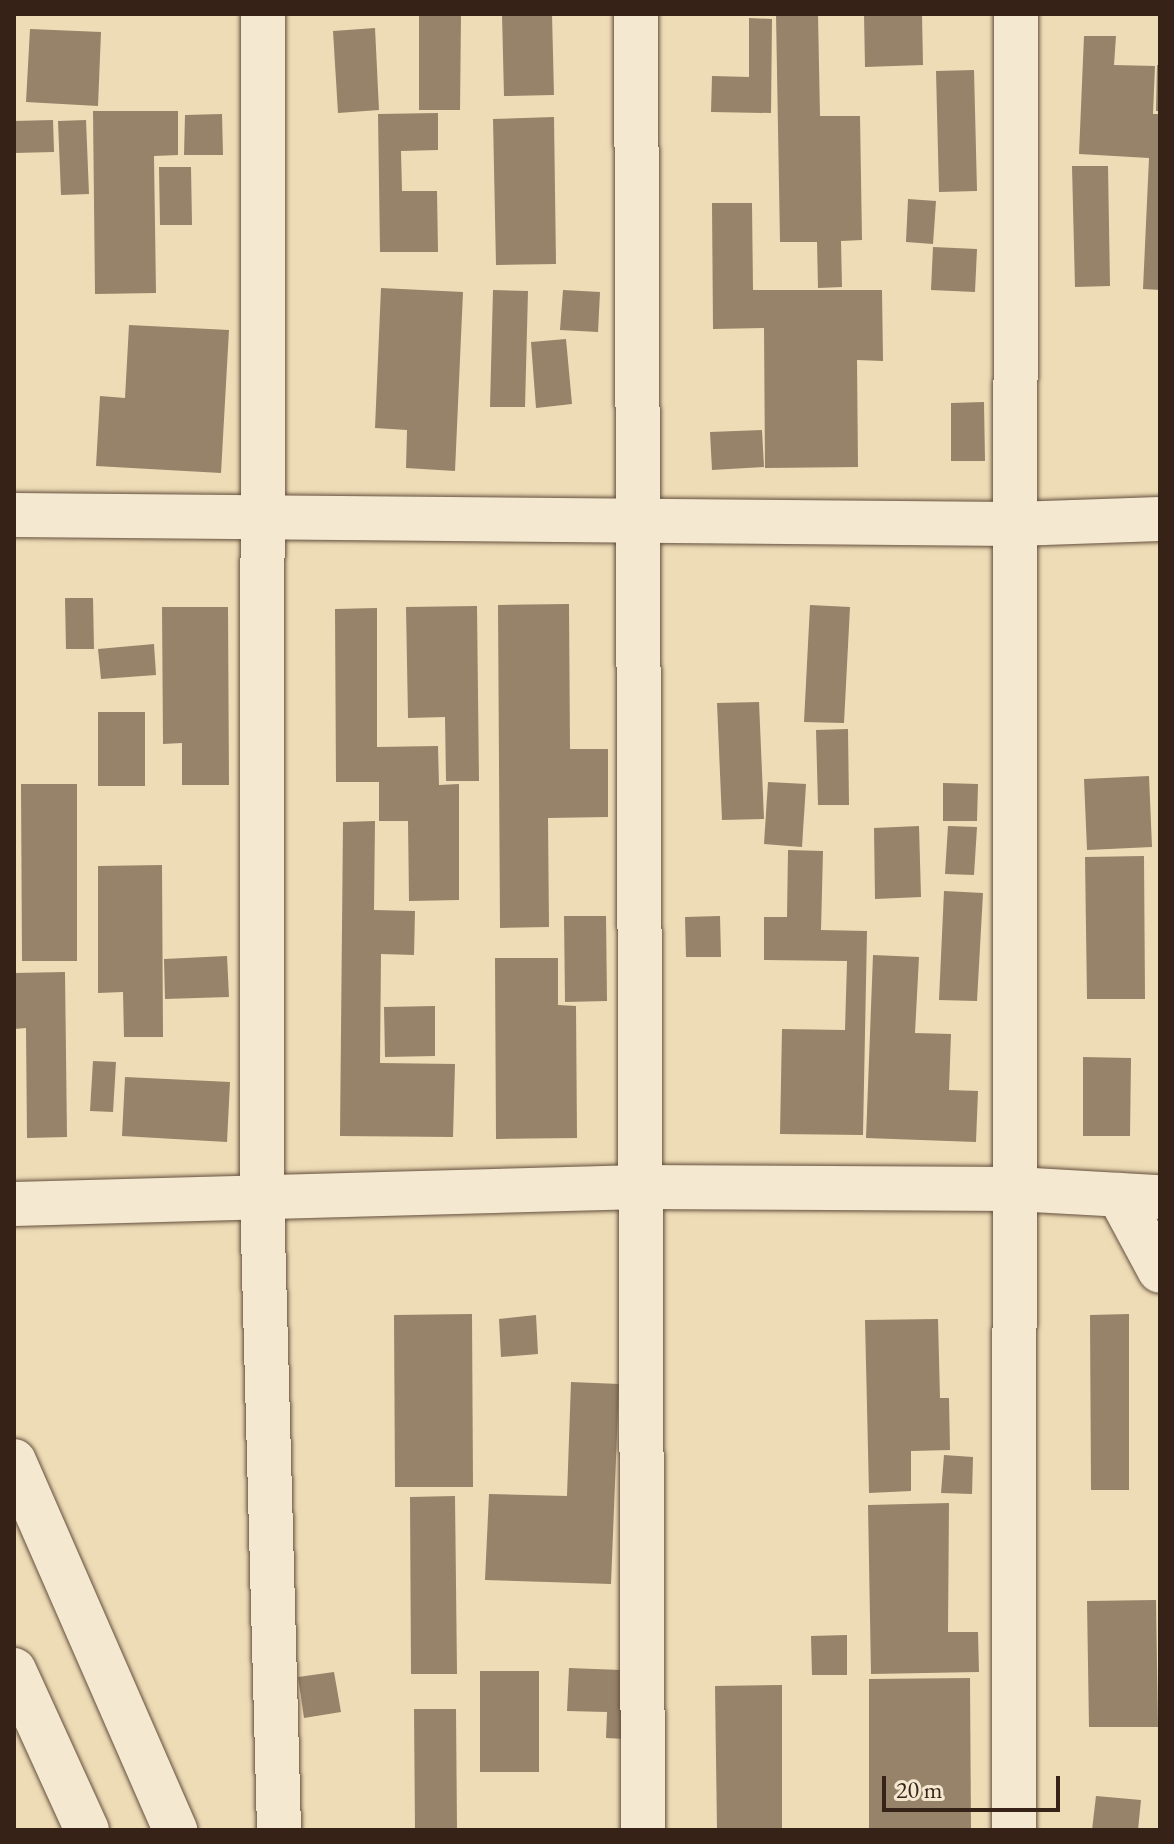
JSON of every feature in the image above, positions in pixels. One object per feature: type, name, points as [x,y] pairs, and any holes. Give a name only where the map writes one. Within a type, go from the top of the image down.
[{"type":"street","points":[[263,14],[265,515],[262,1197],[279,1830]]},
{"type":"street","points":[[636,14],[643,1830]]},
{"type":"street","points":[[1014,1830],[1016,14]]},
{"type":"street","points":[[14,515],[638,517],[1015,524],[1160,519]]},
{"type":"street","points":[[14,1204],[642,1187],[1015,1189],[1140,1196],[1160,1271]]},
{"type":"street","points":[[14,1461],[175,1830]]},
{"type":"street","points":[[14,1670],[87,1830]]},
{"type":"building","points":[[419,14],[461,14],[460,110],[419,110]]},
{"type":"building","points":[[502,14],[552,14],[554,95],[504,96]]},
{"type":"building","points":[[776,14],[818,14],[820,116],[860,116],[862,240],[841,241],[842,287],[818,288],[817,242],[780,242]]},
{"type":"building","points":[[864,14],[922,14],[923,65],[865,67]]},
{"type":"building","points":[[749,18],[772,19],[771,113],[711,112],[712,76],[749,77]]},
{"type":"building","points":[[375,28],[379,110],[338,113],[333,31]]},
{"type":"building","points":[[30,29],[101,32],[98,106],[26,102]]},
{"type":"building","points":[[1084,36],[1116,36],[1114,65],[1155,66],[1153,114],[1160,114],[1160,290],[1143,289],[1149,158],[1079,154]]},
{"type":"building","points":[[1157,65],[1160,65],[1160,111],[1156,111]]},
{"type":"building","points":[[974,70],[977,191],[939,192],[936,71]]},
{"type":"building","points":[[93,111],[178,111],[178,155],[154,156],[156,293],[95,294]]},
{"type":"building","points":[[438,113],[438,150],[401,151],[402,191],[437,191],[438,252],[380,252],[378,114]]},
{"type":"building","points":[[222,114],[223,155],[184,155],[185,115]]},
{"type":"building","points":[[554,117],[556,264],[496,265],[493,119]]},
{"type":"building","points":[[53,120],[54,152],[14,153],[14,121]]},
{"type":"building","points":[[86,120],[89,194],[61,195],[58,121]]},
{"type":"building","points":[[1072,166],[1108,166],[1110,286],[1075,287]]},
{"type":"building","points":[[159,167],[191,167],[192,225],[160,225]]},
{"type":"building","points":[[908,199],[936,201],[933,244],[906,242]]},
{"type":"building","points":[[712,203],[752,203],[753,290],[882,290],[883,361],[857,360],[858,467],[765,468],[764,328],[713,329]]},
{"type":"building","points":[[933,247],[977,249],[975,292],[931,290]]},
{"type":"building","points":[[381,288],[463,292],[455,471],[406,468],[407,430],[375,428]]},
{"type":"building","points":[[493,290],[528,291],[525,407],[490,407]]},
{"type":"building","points":[[563,290],[600,292],[598,332],[560,330]]},
{"type":"building","points":[[129,325],[229,330],[221,473],[96,466],[100,396],[125,398]]},
{"type":"building","points":[[566,339],[572,404],[536,408],[531,342]]},
{"type":"building","points":[[984,402],[985,461],[951,461],[951,403]]},
{"type":"building","points":[[762,430],[764,467],[712,470],[710,432]]},
{"type":"building","points":[[65,598],[93,598],[94,649],[66,649]]},
{"type":"building","points":[[569,604],[570,749],[608,749],[608,817],[548,818],[549,927],[500,928],[498,605]]},
{"type":"building","points":[[810,605],[850,607],[844,723],[804,722]]},
{"type":"building","points":[[477,606],[479,781],[446,781],[445,717],[408,718],[406,607]]},
{"type":"building","points":[[162,607],[228,607],[229,785],[182,785],[182,743],[163,744]]},
{"type":"building","points":[[377,608],[377,747],[438,746],[439,785],[459,784],[459,900],[409,901],[408,821],[379,821],[379,782],[336,782],[335,609]]},
{"type":"building","points":[[154,644],[156,675],[101,679],[98,649]]},
{"type":"building","points":[[759,702],[764,819],[722,820],[717,703]]},
{"type":"building","points":[[98,712],[145,712],[145,786],[98,786]]},
{"type":"building","points":[[848,729],[849,805],[818,805],[816,730]]},
{"type":"building","points":[[1149,776],[1152,847],[1087,850],[1084,779]]},
{"type":"building","points":[[768,782],[806,784],[802,847],[764,844]]},
{"type":"building","points":[[943,783],[978,784],[977,821],[943,821]]},
{"type":"building","points":[[21,784],[77,784],[77,961],[22,961]]},
{"type":"building","points":[[375,821],[374,910],[415,911],[414,955],[381,954],[380,1063],[455,1064],[453,1137],[340,1136],[343,822]]},
{"type":"building","points":[[919,826],[921,897],[875,899],[874,828]]},
{"type":"building","points":[[948,826],[977,827],[974,875],[945,874]]},
{"type":"building","points":[[788,850],[823,851],[821,930],[867,931],[863,1135],[780,1134],[782,1029],[845,1030],[847,961],[764,960],[764,917],[787,917]]},
{"type":"building","points":[[1144,856],[1145,999],[1087,999],[1085,857]]},
{"type":"building","points":[[162,865],[163,1037],[124,1037],[123,992],[98,993],[98,866]]},
{"type":"building","points":[[944,891],[983,893],[977,1001],[939,1000]]},
{"type":"building","points":[[564,916],[606,916],[607,1001],[565,1002]]},
{"type":"building","points":[[720,916],[721,957],[686,957],[685,917]]},
{"type":"building","points":[[873,955],[919,957],[915,1033],[951,1034],[949,1090],[978,1091],[976,1142],[866,1138]]},
{"type":"building","points":[[227,956],[229,997],[165,999],[164,959]]},
{"type":"building","points":[[495,958],[558,958],[558,1005],[576,1006],[577,1138],[496,1139]]},
{"type":"building","points":[[65,972],[67,1137],[27,1138],[26,1028],[14,1029],[14,973]]},
{"type":"building","points":[[435,1006],[435,1056],[385,1057],[384,1007]]},
{"type":"building","points":[[1083,1057],[1131,1058],[1130,1136],[1083,1136]]},
{"type":"building","points":[[93,1061],[116,1062],[113,1112],[90,1111]]},
{"type":"building","points":[[125,1077],[230,1082],[227,1142],[122,1136]]},
{"type":"building","points":[[472,1314],[473,1487],[395,1487],[394,1315]]},
{"type":"building","points":[[1129,1314],[1129,1490],[1091,1490],[1090,1315]]},
{"type":"building","points":[[536,1315],[538,1354],[501,1357],[499,1319]]},
{"type":"building","points":[[938,1319],[940,1398],[949,1398],[950,1450],[911,1451],[911,1491],[869,1493],[865,1320]]},
{"type":"building","points":[[571,1382],[619,1384],[611,1584],[485,1580],[489,1494],[567,1496]]},
{"type":"building","points":[[944,1455],[973,1457],[972,1494],[941,1493]]},
{"type":"building","points":[[455,1496],[457,1674],[411,1674],[410,1497]]},
{"type":"building","points":[[949,1503],[948,1632],[978,1632],[979,1672],[871,1674],[868,1505]]},
{"type":"building","points":[[1156,1600],[1158,1727],[1089,1727],[1087,1601]]},
{"type":"building","points":[[847,1635],[847,1675],[812,1675],[811,1636]]},
{"type":"building","points":[[569,1668],[647,1671],[644,1740],[606,1738],[607,1712],[567,1711]]},
{"type":"building","points":[[480,1671],[539,1671],[539,1772],[480,1772]]},
{"type":"building","points":[[334,1672],[341,1712],[304,1718],[298,1677]]},
{"type":"building","points":[[970,1678],[971,1830],[869,1830],[869,1679]]},
{"type":"building","points":[[782,1685],[782,1830],[717,1830],[715,1686]]},
{"type":"building","points":[[414,1709],[456,1709],[457,1830],[415,1830]]},
{"type":"building","points":[[1096,1796],[1141,1800],[1138,1830],[1092,1830]]}]
